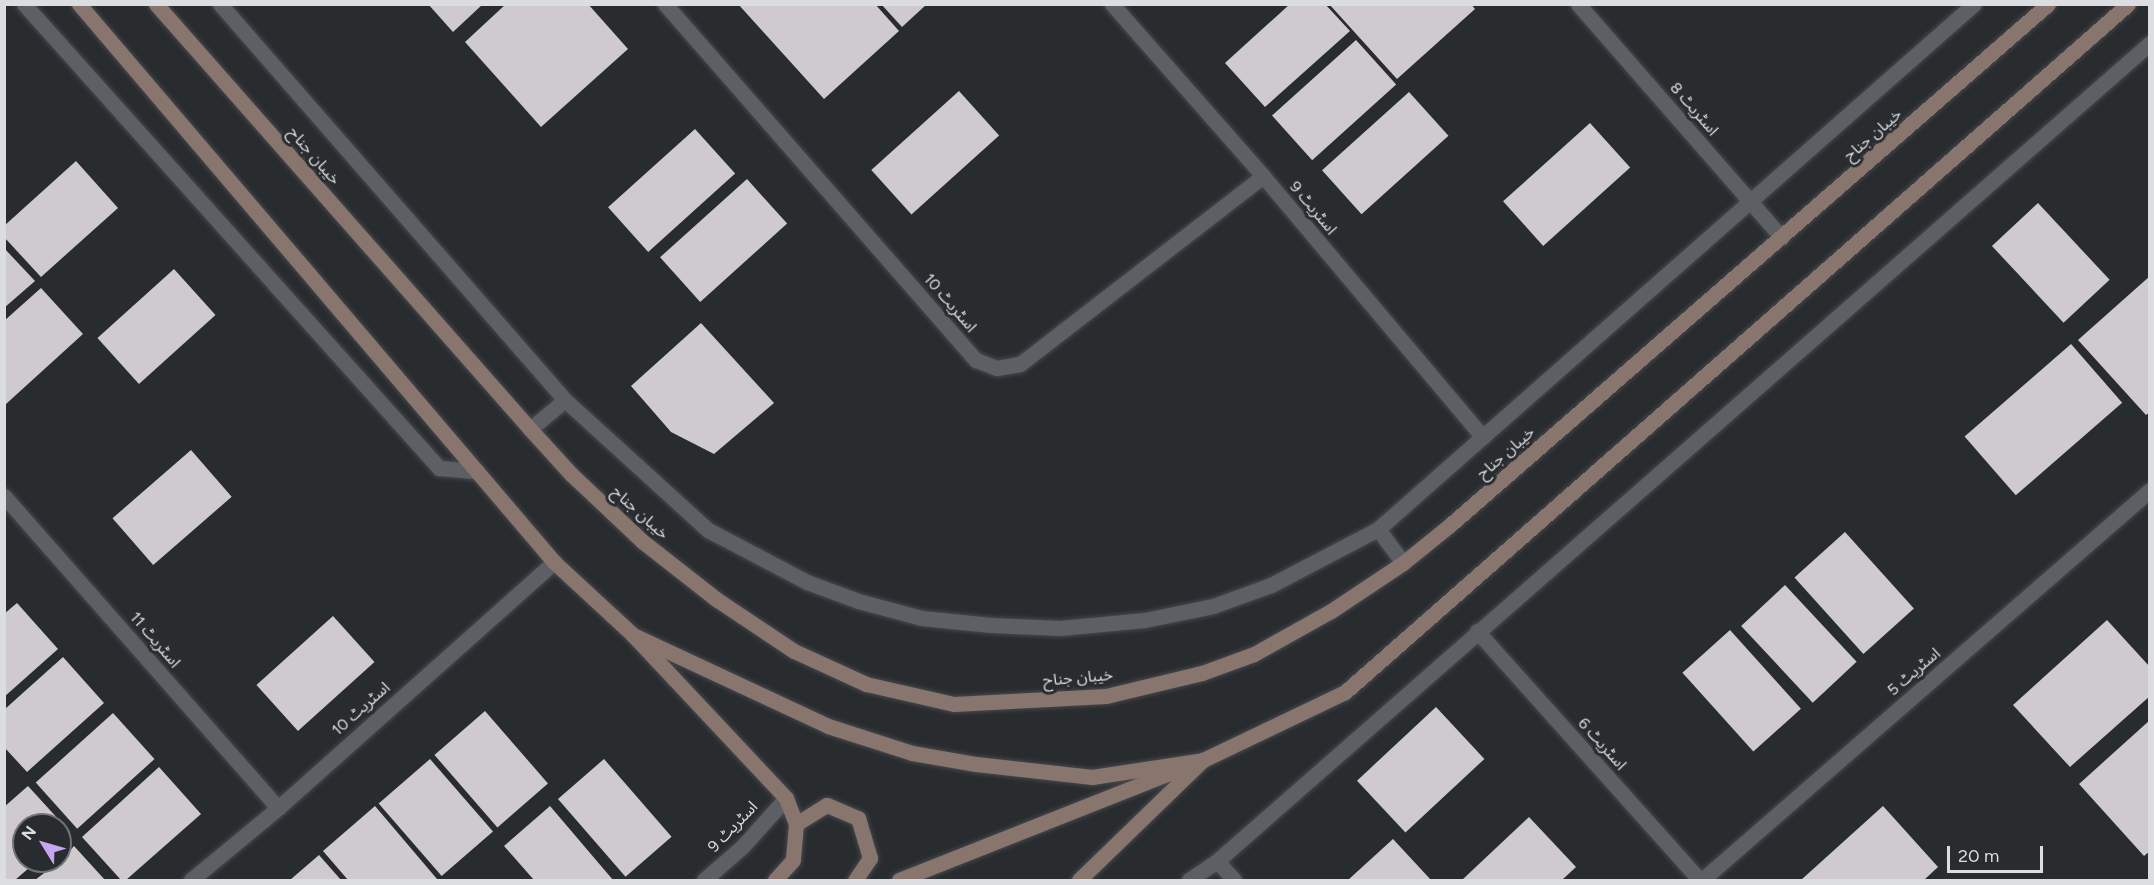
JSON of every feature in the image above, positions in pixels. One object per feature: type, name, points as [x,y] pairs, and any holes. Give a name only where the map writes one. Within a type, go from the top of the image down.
[{"type":"main road","points":[[79,4],[554,562],[633,635],[786,798],[796,824],[793,860],[775,880]]},
{"type":"main road","name":"خیبان جناح","points":[[156,4],[530,429],[571,474],[642,541],[752,625],[794,651],[866,684],[954,704],[1106,696],[1202,672],[1263,648],[1331,611],[1403,563],[1782,238],[2048,4]]},
{"type":"main road","points":[[899,880],[1203,760],[1345,692],[2128,4]]},
{"type":"main road","points":[[633,635],[828,726],[912,753],[976,764],[1092,777],[1203,760]]},
{"type":"main road","points":[[1079,880],[1203,760]]},
{"type":"main road","points":[[796,824],[827,805],[858,818],[870,858],[855,880]]},
{"type":"street","points":[[24,4],[439,468],[477,471]]},
{"type":"street","points":[[220,4],[565,400],[708,530],[807,582],[858,601],[922,618],[991,625],[1060,628],[1145,620],[1213,606],[1271,585],[1378,529],[1974,4]]},
{"type":"street","name":"اسٹریٹ 10","points":[[665,4],[976,360],[997,368],[1020,364],[1263,176]]},
{"type":"street","name":"اسٹریٹ 9","points":[[1112,4],[1263,176],[1483,437]]},
{"type":"street","name":"اسٹریٹ 8","points":[[1578,4],[1782,238]]},
{"type":"street","points":[[1189,880],[1217,861],[2150,43]]},
{"type":"street","points":[[530,429],[565,400]]},
{"type":"street","name":"اسٹریٹ 5","points":[[1701,880],[2150,490]]},
{"type":"street","name":"اسٹریٹ 11","points":[[4,496],[278,808]]},
{"type":"street","points":[[1378,529],[1403,563]]},
{"type":"street","name":"اسٹریٹ 10","points":[[191,880],[278,808],[554,562]]},
{"type":"street","name":"اسٹریٹ 6","points":[[1477,631],[1701,880]]},
{"type":"street","name":"اسٹریٹ 9","points":[[704,880],[742,848],[786,798]]},
{"type":"street","points":[[1217,861],[1234,880]]},
{"type":"building","points":[[428,4],[483,4],[453,32]]},
{"type":"building","points":[[506,4],[588,4],[628,49],[541,127],[465,42]]},
{"type":"building","points":[[738,4],[875,4],[899,31],[824,99]]},
{"type":"building","points":[[881,4],[927,4],[902,27]]},
{"type":"building","points":[[1290,4],[1325,4],[1350,31],[1265,107],[1225,63]]},
{"type":"building","points":[[1329,4],[1471,4],[1475,9],[1397,79]]},
{"type":"building","points":[[1356,40],[1396,85],[1312,160],[1272,116]]},
{"type":"building","points":[[959,91],[999,136],[911,215],[871,170]]},
{"type":"building","points":[[1409,92],[1448,136],[1362,214],[1322,170]]},
{"type":"building","points":[[1590,123],[1630,168],[1543,246],[1503,201]]},
{"type":"building","points":[[695,129],[735,174],[648,252],[608,207]]},
{"type":"building","points":[[76,161],[118,208],[41,277],[4,237],[4,226]]},
{"type":"building","points":[[747,179],[787,224],[700,302],[660,257]]},
{"type":"building","points":[[2038,203],[2110,280],[2064,323],[1992,246]]},
{"type":"building","points":[[4,248],[35,281],[4,308]]},
{"type":"building","points":[[174,269],[215,315],[139,384],[97,338]]},
{"type":"building","points":[[2150,276],[2150,412],[2146,415],[2078,340]]},
{"type":"building","points":[[41,288],[83,334],[6,404],[4,321]]},
{"type":"building","points":[[701,323],[774,403],[714,454],[671,432],[631,386]]},
{"type":"building","points":[[2071,344],[2122,403],[2016,495],[1965,437]]},
{"type":"building","points":[[191,450],[232,497],[153,565],[113,518]]},
{"type":"building","points":[[1845,532],[1914,609],[1863,654],[1794,578]]},
{"type":"building","points":[[1785,585],[1857,662],[1813,703],[1741,626]]},
{"type":"building","points":[[17,603],[58,649],[4,697],[4,614]]},
{"type":"building","points":[[333,616],[374,662],[298,731],[256,685]]},
{"type":"building","points":[[2107,620],[2150,667],[2150,696],[2070,767],[2013,705]]},
{"type":"building","points":[[1730,630],[1801,709],[1753,752],[1682,673]]},
{"type":"building","points":[[63,657],[104,703],[27,772],[5,748],[5,709]]},
{"type":"building","points":[[1436,707],[1484,759],[1405,833],[1357,781]]},
{"type":"building","points":[[485,711],[548,783],[497,827],[434,755]]},
{"type":"building","points":[[113,713],[154,759],[77,829],[72,823],[72,813],[63,813],[36,783]]},
{"type":"building","points":[[2150,720],[2150,851],[2144,856],[2079,784]]},
{"type":"building","points":[[430,759],[493,831],[442,876],[379,804]]},
{"type":"building","points":[[604,759],[672,837],[626,877],[558,799]]},
{"type":"building","points":[[159,767],[201,814],[126,880],[121,880],[82,837]]},
{"type":"building","points":[[28,786],[53,813],[12,813],[12,873],[23,873],[15,880],[4,880],[4,807]]},
{"type":"building","points":[[375,806],[437,879],[348,880],[323,851]]},
{"type":"building","points":[[550,806],[613,880],[534,880],[504,846]]},
{"type":"building","points":[[1883,806],[1938,867],[1924,880],[1801,880]]},
{"type":"building","points":[[1529,817],[1576,867],[1562,880],[1462,880]]},
{"type":"building","points":[[1393,839],[1431,880],[1348,880]]},
{"type":"building","points":[[74,846],[105,880],[35,880],[44,873],[72,873],[72,848]]},
{"type":"building","points":[[319,855],[341,880],[290,880]]}]
